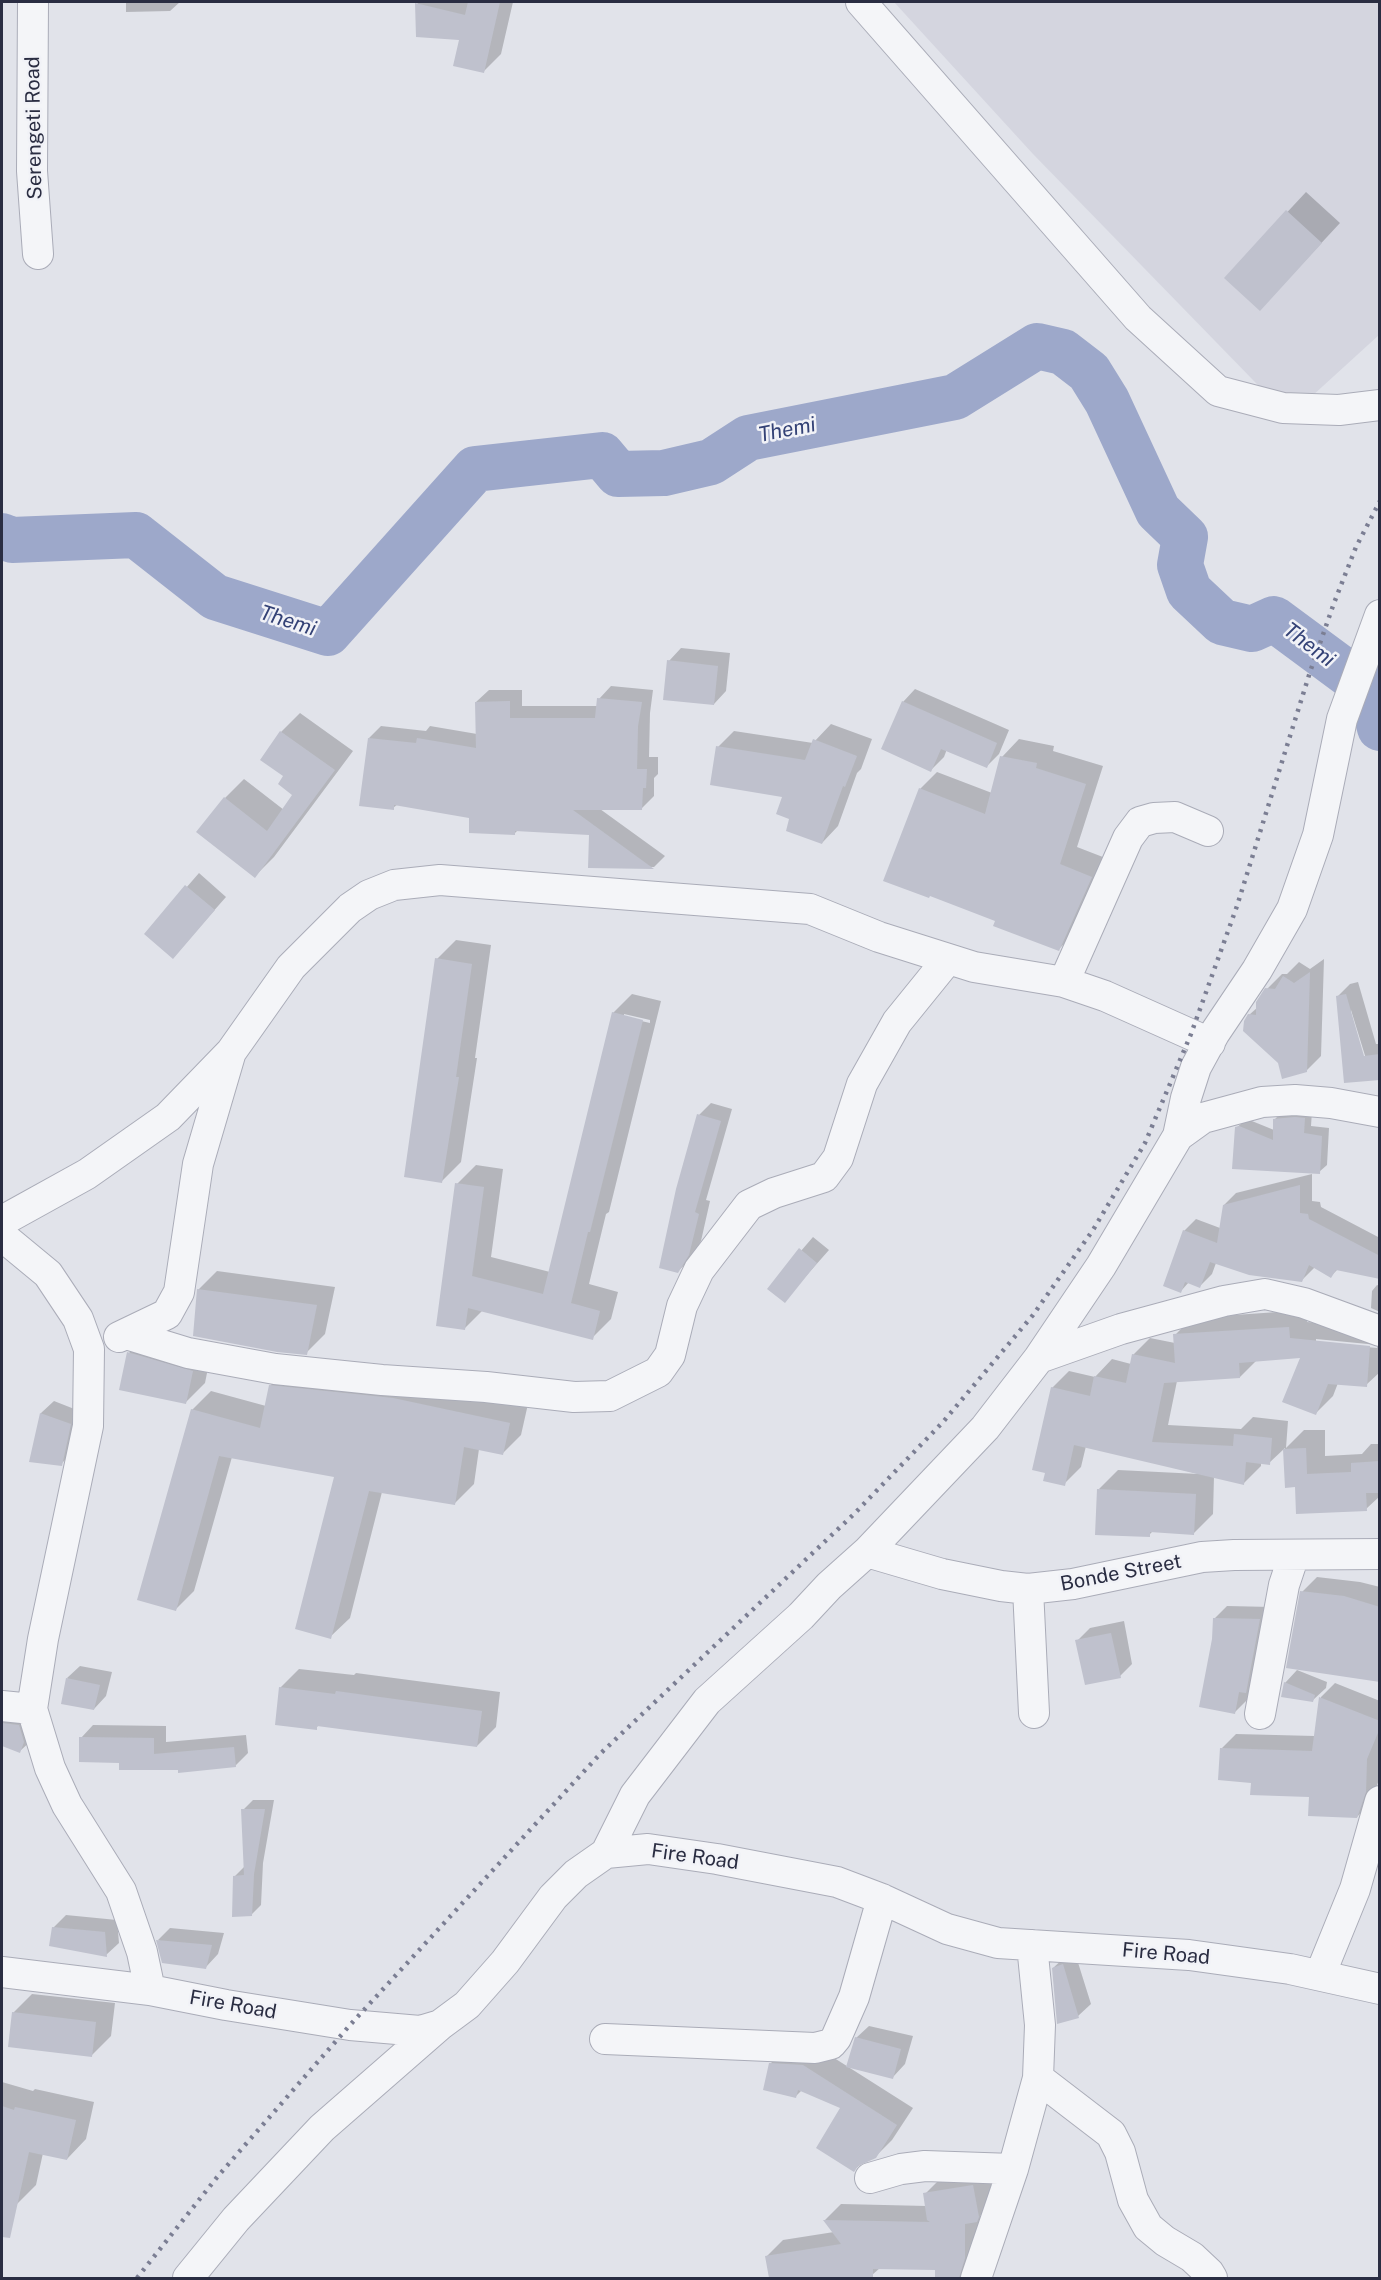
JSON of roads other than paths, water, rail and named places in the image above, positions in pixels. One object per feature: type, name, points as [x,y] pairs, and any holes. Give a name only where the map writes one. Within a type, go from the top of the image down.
[{"type":"street","name":"Serengeti Road","points":[[33,2],[32,171],[38,254]]},
{"type":"street","points":[[861,2],[1138,318],[1218,391],[1283,408],[1339,410],[1380,405]]},
{"type":"street","points":[[606,1853],[635,1795],[707,1701],[782,1635],[829,1586],[867,1552],[985,1428],[1039,1358],[1125,1227],[1178,1136],[1193,1077],[1210,1043],[1257,970],[1292,909],[1317,835],[1342,719],[1378,617]]},
{"type":"street","points":[[1064,982],[1128,838],[1140,822],[1154,818],[1174,817],[1208,831]]},
{"type":"street","points":[[2,1221],[87,1174],[168,1117],[231,1052],[291,967],[350,908],[369,895],[394,885],[440,880],[810,909],[879,937],[974,967],[1064,982],[1105,996],[1210,1043]]},
{"type":"street","points":[[126,1334],[188,1353],[275,1369],[574,1397],[610,1396],[658,1372],[670,1354],[682,1306],[699,1270],[749,1205],[774,1193],[824,1177],[838,1158],[862,1084],[897,1022],[948,959]]},
{"type":"street","points":[[88,1349],[167,1314],[179,1292],[198,1164],[231,1052]]},
{"type":"street","points":[[1178,1136],[1203,1118],[1262,1102],[1295,1100],[1331,1103],[1380,1112]]},
{"type":"street","points":[[2,1236],[48,1274],[78,1319],[88,1349],[88,1426],[43,1639],[32,1709],[50,1768],[67,1805],[121,1891],[142,1952],[150,1990]]},
{"type":"street","points":[[1039,1358],[1121,1329],[1224,1301],[1265,1294],[1304,1303],[1380,1331]]},
{"type":"street","name":"Bonde Street","points":[[867,1552],[942,1574],[1028,1589],[1055,1587],[1202,1557],[1380,1554]]},
{"type":"street","points":[[1260,1714],[1282,1595],[1294,1555]]},
{"type":"street","points":[[1028,1589],[1034,1713]]},
{"type":"street","points":[[2,1706],[32,1709]]},
{"type":"street","points":[[1320,1975],[1355,1889],[1380,1801]]},
{"type":"street","name":"Fire Road","points":[[2,1972],[150,1990],[350,2025],[420,2031],[440,2025],[467,2005],[488,1983],[553,1897],[576,1874],[606,1853],[648,1849],[837,1882],[882,1899],[947,1929],[998,1943],[1189,1955],[1320,1975],[1380,1989]]},
{"type":"street","points":[[605,2039],[815,2048],[831,2044],[836,2038],[854,1997],[882,1899]]},
{"type":"street","points":[[976,2278],[1013,2169],[1038,2078],[1040,2025],[1032,1945]]},
{"type":"street","points":[[188,2278],[236,2218],[322,2128],[440,2025]]},
{"type":"street","points":[[1038,2078],[1111,2134],[1120,2152],[1133,2200],[1148,2227],[1165,2241],[1192,2257],[1212,2278]]},
{"type":"street","points":[[870,2178],[901,2169],[926,2166],[1013,2169]]},
{"type":"waterway","name":"Themi","points":[[2,536],[12,540],[136,535],[215,597],[328,633],[475,469],[602,455],[618,474],[664,473],[711,462],[748,438],[955,397],[1037,346],[1063,352],[1089,372],[1107,401],[1158,511],[1185,537],[1180,565],[1189,591],[1222,622],[1252,629],[1274,619],[1370,690],[1380,728]]},
{"type":"railway","points":[[137,2278],[218,2176],[350,2025],[601,1753],[854,1514],[943,1422],[1033,1315],[1093,1230],[1145,1143],[1191,1034],[1237,906],[1310,672],[1334,603],[1356,547],[1380,501]]}]
